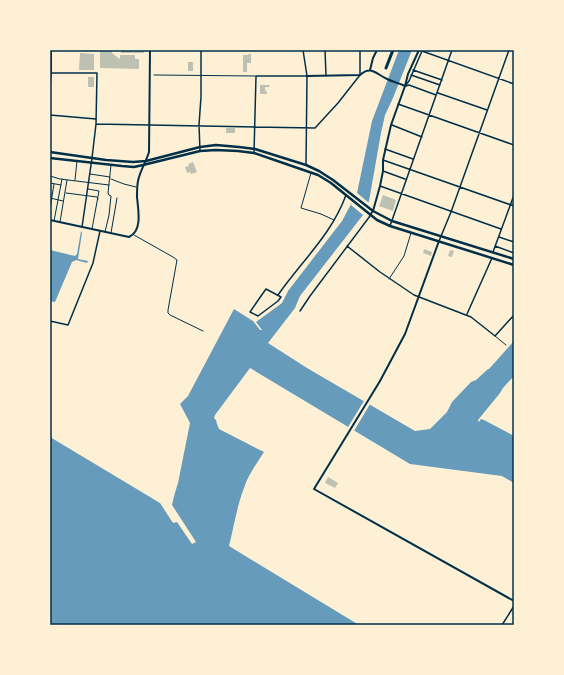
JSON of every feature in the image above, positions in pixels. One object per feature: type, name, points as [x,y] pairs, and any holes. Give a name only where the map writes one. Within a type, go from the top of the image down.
[{"type":"highway","points":[[386,68],[394,50]]},
{"type":"main road","points":[[50,152],[92,158],[124,161],[146,161],[200,147],[216,145],[255,149],[306,165],[319,171],[347,190],[367,207],[392,221],[514,259]]},
{"type":"main road","points":[[50,158],[128,166],[144,165],[200,151],[216,150],[254,153],[318,175],[353,200],[377,220],[390,226],[514,265]]},
{"type":"street","points":[[50,88],[51,50]]},
{"type":"street","points":[[50,220],[129,237],[136,232],[139,220],[137,196],[140,172],[149,152],[150,50]]},
{"type":"street","points":[[200,151],[199,125],[201,97],[201,50]]},
{"type":"street","points":[[303,50],[307,76],[306,165]]},
{"type":"street","points":[[326,50],[326,76]]},
{"type":"street","points":[[360,50],[360,75]]},
{"type":"street","points":[[370,70],[377,50]]},
{"type":"street","points":[[405,86],[421,50]]},
{"type":"street","points":[[421,50],[514,84]]},
{"type":"street","points":[[300,311],[373,211],[380,186],[383,171],[383,160],[391,125],[408,74],[421,50]]},
{"type":"street","points":[[390,226],[452,50]]},
{"type":"street","points":[[509,50],[451,212],[405,334],[380,381],[314,489],[514,601]]},
{"type":"street","points":[[96,124],[315,128],[338,103],[360,75],[370,70],[405,86],[409,85],[487,110]]},
{"type":"street","points":[[413,70],[442,80]]},
{"type":"street","points":[[50,73],[97,73],[96,124],[82,227]]},
{"type":"street","points":[[254,153],[256,76],[360,75]]},
{"type":"street","points":[[411,75],[440,85]]},
{"type":"street","points":[[398,104],[514,145]]},
{"type":"street","points":[[50,114],[96,119]]},
{"type":"street","points":[[391,125],[422,137]]},
{"type":"street","points":[[385,149],[413,159]]},
{"type":"street","points":[[383,160],[514,206]]},
{"type":"street","points":[[383,171],[406,180]]},
{"type":"street","points":[[380,186],[501,229]]},
{"type":"street","points":[[278,296],[285,284],[313,250],[334,220],[341,207],[347,190]]},
{"type":"street","points":[[493,252],[514,195]]},
{"type":"street","points":[[50,321],[68,325],[93,263],[100,231]]},
{"type":"street","points":[[499,237],[514,242]]},
{"type":"street","points":[[347,246],[389,279],[418,297],[471,317],[495,336],[514,315]]},
{"type":"street","points":[[495,246],[514,253]]},
{"type":"street","points":[[467,315],[492,258]]},
{"type":"street","points":[[266,289],[278,296],[281,297],[278,301],[258,316],[250,312],[266,289]]},
{"type":"street","points":[[502,625],[514,606]]},
{"type":"lane","points":[[154,75],[256,76]]},
{"type":"lane","points":[[75,180],[77,161]]},
{"type":"lane","points":[[105,232],[111,196],[108,193],[111,165]]},
{"type":"lane","points":[[312,173],[301,208],[334,220]]},
{"type":"lane","points":[[90,174],[110,178],[138,188]]},
{"type":"lane","points":[[50,176],[67,180],[109,185]]},
{"type":"lane","points":[[54,221],[62,179]]},
{"type":"lane","points":[[60,222],[67,180]]},
{"type":"lane","points":[[50,183],[61,185]]},
{"type":"lane","points":[[50,208],[54,184]]},
{"type":"lane","points":[[88,189],[99,191],[92,229]]},
{"type":"lane","points":[[65,193],[98,198]]},
{"type":"lane","points":[[51,198],[64,201]]},
{"type":"lane","points":[[111,233],[117,198]]},
{"type":"lane","points":[[389,279],[404,256],[411,233]]},
{"type":"lane","points":[[133,235],[177,260],[168,313],[203,331]]},
{"type":"lane","points":[[495,336],[506,345]]},
{"type":"water","points":[[399,50],[412,50],[385,115],[369,201],[363,215],[300,296],[295,308],[268,343],[307,368],[415,431],[430,429],[447,412],[452,402],[471,382],[476,380],[489,369],[514,341],[514,376],[478,420],[479,422],[481,419],[484,420],[514,436],[514,483],[502,476],[410,464],[250,368],[214,418],[219,429],[264,452],[246,483],[237,509],[229,546],[359,625],[50,625],[50,437],[160,503],[173,523],[177,522],[192,544],[196,542],[172,505],[190,423],[180,404],[188,396],[234,309],[253,321],[260,330],[262,330],[256,322],[282,303],[288,291],[342,221],[357,193],[372,121]]},
{"type":"water","points":[[81,231],[82,233],[78,259],[88,261],[87,263],[76,260],[72,262],[55,302],[50,301],[50,250],[75,256],[77,254]]},
{"type":"pier","points":[[356,192],[369,203],[363,215],[351,205]]},
{"type":"pier","points":[[364,401],[370,404],[354,431],[348,427]]},
{"type":"building","points":[[100,50],[110,50],[120,59],[120,55],[135,55],[135,59],[139,59],[139,69],[100,68]]},
{"type":"building","points":[[121,50],[144,50],[144,53],[121,53]]},
{"type":"building","points":[[80,53],[94,54],[94,70],[79,70]]},
{"type":"building","points":[[251,54],[251,63],[247,63],[247,72],[243,72],[243,55]]},
{"type":"building","points":[[188,62],[193,62],[193,71],[188,71]]},
{"type":"building","points":[[88,77],[94,77],[94,87],[88,87]]},
{"type":"building","points":[[260,85],[270,85],[269,87],[265,87],[267,94],[260,94]]},
{"type":"building","points":[[226,128],[235,128],[235,133],[226,133]]},
{"type":"building","points":[[193,162],[197,172],[191,174],[190,172],[187,173],[185,167],[189,166],[188,164]]},
{"type":"building","points":[[383,195],[396,200],[393,211],[379,206]]},
{"type":"building","points":[[424,249],[432,252],[431,256],[423,253]]},
{"type":"building","points":[[450,250],[454,251],[452,257],[448,256]]},
{"type":"building","points":[[328,477],[338,483],[335,488],[325,483]]}]
